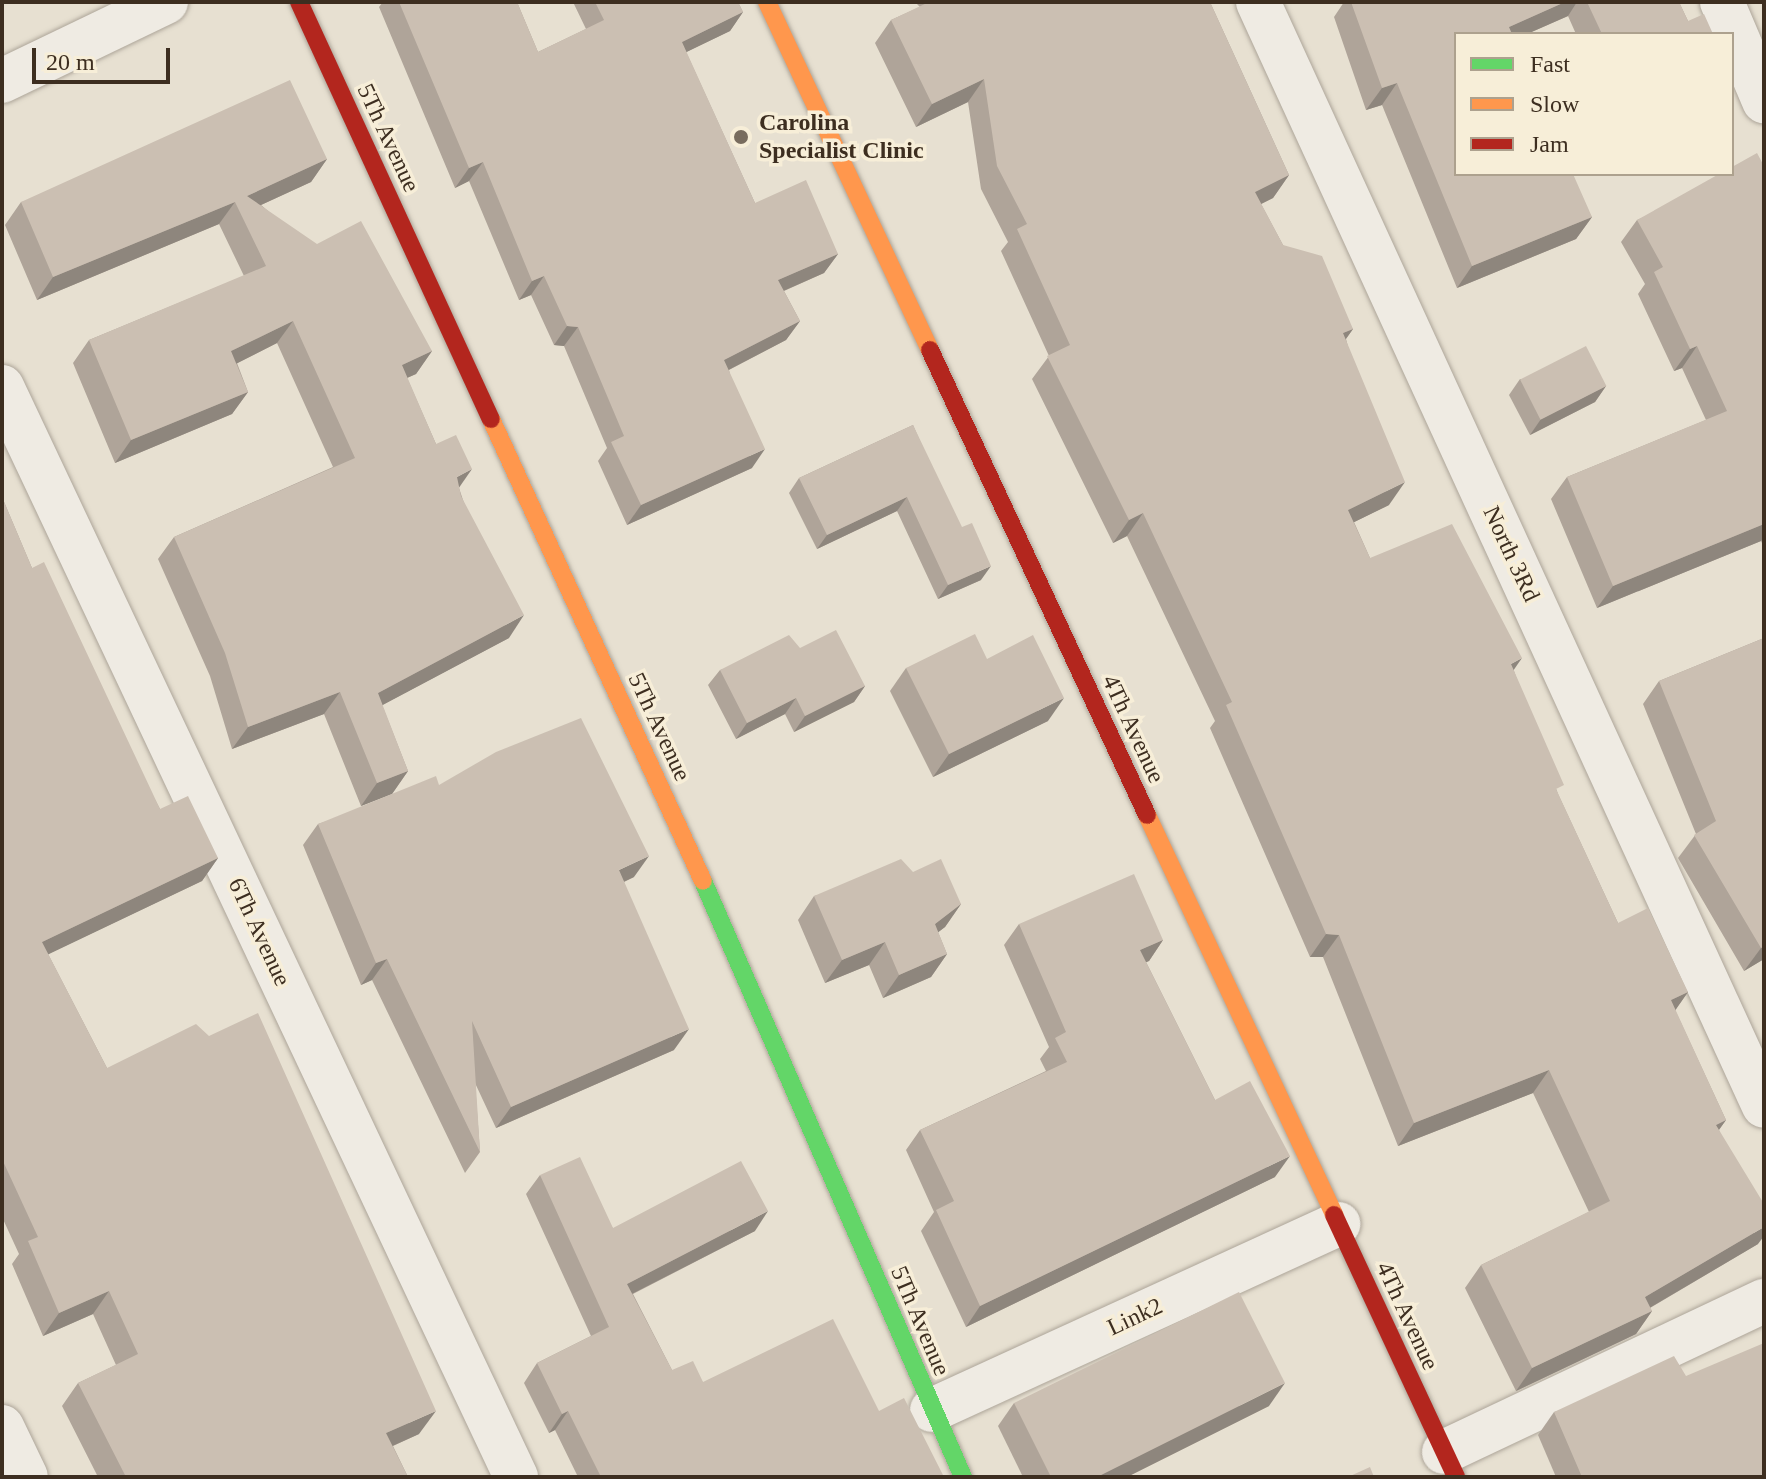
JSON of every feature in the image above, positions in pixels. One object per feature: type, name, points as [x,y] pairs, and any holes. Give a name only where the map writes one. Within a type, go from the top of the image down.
[{"type":"street","points":[[2,81],[166,2]]},
{"type":"street","name":"5Th Avenue","points":[[299,2],[696,864],[963,1477]]},
{"type":"street","name":"4Th Avenue","points":[[767,2],[1450,1464]]},
{"type":"street","name":"North 3Rd","points":[[1258,2],[1764,1106]]},
{"type":"street","points":[[1722,2],[1764,101]]},
{"type":"street","name":"6Th Avenue","points":[[2,387],[516,1477]]},
{"type":"street","name":"Link2","points":[[932,1410],[1338,1224]]},
{"type":"street","points":[[1450,1464],[1764,1301]]},
{"type":"street","points":[[2,1427],[26,1477]]},
{"type":"building","points":[[399,2],[517,2],[538,52],[604,20],[595,2],[738,2],[743,12],[682,42],[755,203],[806,180],[838,254],[778,280],[800,321],[724,360],[765,449],[641,505],[611,442],[624,436],[578,327],[567,326],[544,276],[532,281],[483,162],[469,168]]},
{"type":"building","points":[[929,2],[1210,2],[1289,175],[1255,192],[1283,245],[1322,256],[1353,329],[1343,333],[1405,482],[1348,510],[1370,558],[1452,524],[1522,658],[1511,664],[1564,785],[1556,789],[1618,923],[1648,908],[1688,992],[1671,1000],[1726,1120],[1716,1125],[1764,1204],[1764,1227],[1645,1297],[1652,1311],[1532,1368],[1481,1265],[1610,1201],[1549,1070],[1414,1123],[1339,935],[1326,934],[1226,705],[1232,702],[1143,513],[1129,520],[1047,356],[1070,345],[1017,229],[1027,224],[997,166],[984,79],[932,104],[891,20]]},
{"type":"building","points":[[1351,2],[1565,2],[1509,27],[1511,32],[1454,32],[1454,176],[1574,176],[1592,217],[1472,266],[1397,83],[1382,88]]},
{"type":"building","points":[[1587,2],[1679,2],[1688,21],[1704,14],[1712,32],[1601,32]]},
{"type":"building","points":[[290,80],[327,159],[247,196],[317,244],[361,221],[432,351],[402,365],[436,444],[456,435],[472,469],[457,477],[461,496],[524,615],[378,693],[408,771],[377,783],[340,692],[248,727],[225,653],[174,537],[355,458],[293,321],[231,351],[248,392],[131,440],[89,340],[266,266],[235,202],[53,277],[21,202]]},
{"type":"building","points":[[1757,153],[1764,166],[1764,524],[1613,586],[1567,477],[1727,411],[1697,346],[1690,349],[1654,272],[1663,267],[1637,220],[1715,176],[1734,176],[1734,166]]},
{"type":"building","points":[[1586,346],[1606,386],[1540,420],[1520,380]]},
{"type":"building","points":[[913,425],[962,527],[972,523],[991,566],[948,585],[907,497],[827,535],[799,478]]},
{"type":"building","points":[[2,497],[32,568],[44,562],[160,809],[188,796],[218,858],[42,942],[107,1068],[196,1024],[209,1036],[258,1013],[436,1411],[386,1433],[408,1477],[126,1477],[78,1383],[138,1354],[109,1291],[59,1313],[28,1241],[38,1237],[2,1159]]},
{"type":"building","points":[[836,630],[865,686],[805,716],[796,698],[747,723],[720,670],[789,635],[800,648]]},
{"type":"building","points":[[975,634],[987,659],[1033,635],[1064,698],[949,754],[906,668]]},
{"type":"building","points":[[1764,638],[1764,946],[1761,948],[1694,835],[1716,821],[1659,681]]},
{"type":"building","points":[[581,718],[649,856],[619,870],[689,1029],[511,1107],[472,1021],[480,1152],[387,959],[376,963],[318,824],[436,776],[439,785],[496,752]]},
{"type":"building","points":[[901,859],[913,872],[941,859],[961,904],[935,924],[947,954],[899,975],[885,942],[842,960],[814,896]]},
{"type":"building","points":[[1134,874],[1163,940],[1140,950],[1215,1100],[1250,1081],[1290,1156],[980,1306],[936,1210],[954,1201],[920,1130],[1067,1062],[1055,1038],[1066,1032],[1019,924]]},
{"type":"building","points":[[580,1157],[613,1228],[741,1161],[768,1211],[627,1284],[672,1370],[693,1361],[703,1382],[833,1319],[879,1411],[904,1398],[944,1477],[601,1477],[568,1411],[562,1414],[537,1363],[609,1327],[540,1175]]},
{"type":"building","points":[[1239,1292],[1285,1383],[1097,1477],[1051,1477],[1014,1403]]},
{"type":"building","points":[[1764,1343],[1764,1477],[1582,1477],[1554,1412],[1674,1356],[1686,1376]]},
{"type":"building","points":[[1370,1467],[1374,1477],[1348,1477]]},
{"type":"traffic: fast","points":[[703,881],[963,1477]]},
{"type":"traffic: slow","points":[[767,2],[930,350]]},
{"type":"traffic: slow","points":[[491,419],[703,881]]},
{"type":"traffic: slow","points":[[1147,815],[1334,1215]]},
{"type":"traffic: jam","points":[[299,2],[491,419]]},
{"type":"traffic: jam","points":[[930,350],[1147,815]]},
{"type":"traffic: jam","points":[[1334,1215],[1456,1477]]},
{"type":"place","name":"Carolina Specialist Clinic","points":[[741,137]]}]
